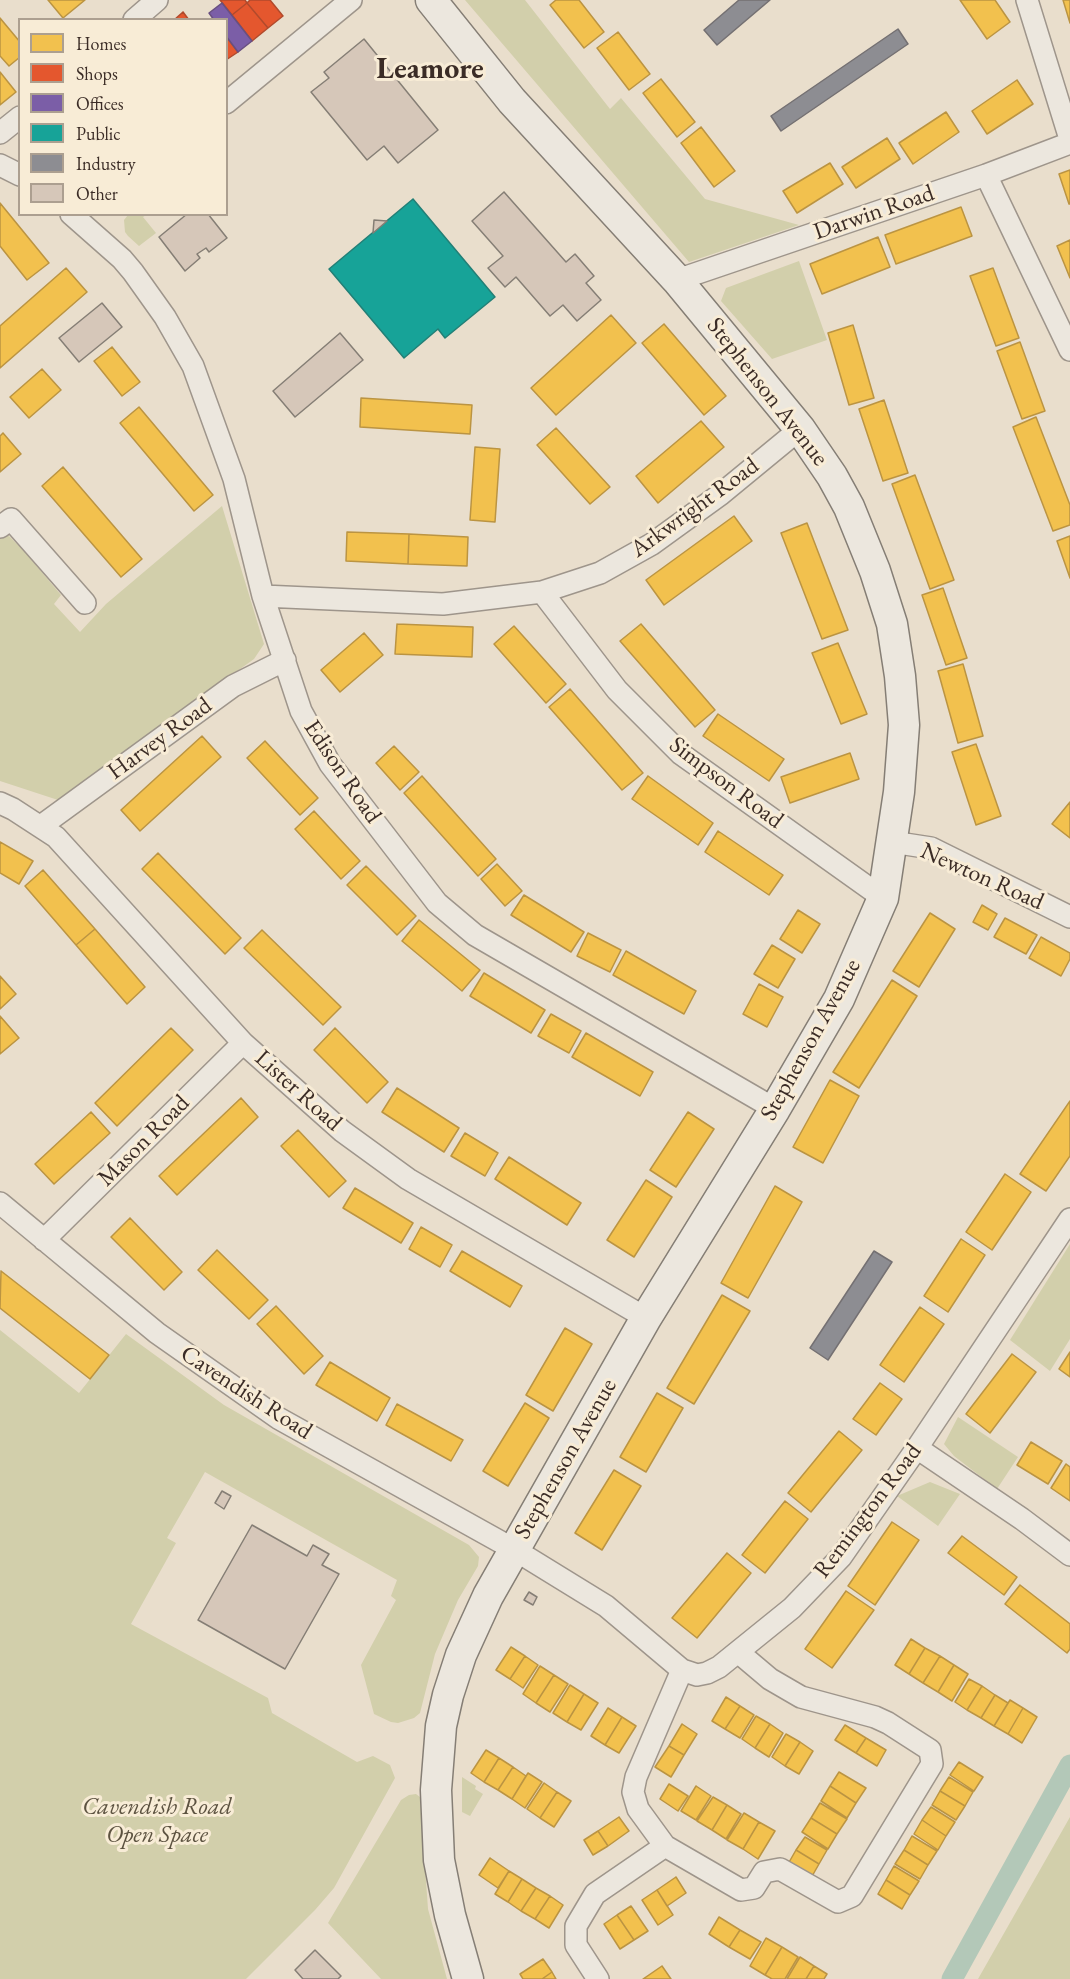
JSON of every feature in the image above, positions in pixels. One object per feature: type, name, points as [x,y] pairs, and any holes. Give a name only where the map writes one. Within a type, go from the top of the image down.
[{"type":"street","points":[[136,18],[157,0]]},
{"type":"street","points":[[228,101],[351,0]]},
{"type":"street","name":"Stephenson Avenue","points":[[431,0],[512,101],[677,280],[800,429],[832,476],[849,507],[875,571],[892,624],[904,724],[899,792],[883,898],[839,999],[776,1109],[646,1318],[488,1596],[461,1655],[441,1726],[436,1790],[439,1860],[450,1915],[468,1979]]},
{"type":"street","points":[[1027,0],[1070,141]]},
{"type":"street","points":[[0,133],[18,119]]},
{"type":"street","name":"Darwin Road","points":[[677,280],[986,175],[1070,141]]},
{"type":"street","points":[[0,165],[18,174]]},
{"type":"street","points":[[986,175],[1070,350]]},
{"type":"street","name":"Edison Road","points":[[80,217],[133,272],[165,317],[193,366],[234,479],[263,596],[301,711],[330,764],[437,903],[475,935],[776,1109]]},
{"type":"street","name":"Arkwright Road","points":[[263,596],[443,604],[542,592],[600,573],[652,544],[720,494],[800,429]]},
{"type":"street","points":[[0,527],[11,519],[84,603]]},
{"type":"street","name":"Simpson Road","points":[[542,592],[617,690],[681,754],[883,898]]},
{"type":"street","name":"Harvey Road","points":[[41,826],[232,686],[285,660]]},
{"type":"street","name":"Lister Road","points":[[0,803],[56,837],[243,1042],[342,1131],[408,1179],[646,1318]]},
{"type":"street","name":"Newton Road","points":[[892,842],[930,848],[1070,917]]},
{"type":"street","name":"Mason Road","points":[[44,1240],[243,1042]]},
{"type":"street","name":"Cavendish Road","points":[[0,1203],[157,1333],[278,1418],[515,1550]]},
{"type":"street","name":"Remington Road","points":[[682,1671],[697,1675],[707,1673],[738,1652],[792,1608],[841,1557],[1070,1219]]},
{"type":"street","points":[[917,1448],[1022,1519],[1070,1555]]},
{"type":"street","points":[[515,1550],[606,1606],[682,1671],[636,1777],[633,1792],[638,1809],[665,1846],[741,1890],[754,1888],[764,1872],[780,1869],[838,1902],[852,1896],[932,1764],[930,1750],[875,1717],[801,1697],[770,1679],[738,1652]]},
{"type":"street","points":[[598,1979],[576,1945],[576,1926],[595,1894],[665,1846]]},
{"type":"green space","points":[[465,0],[525,0],[610,109],[621,98],[705,199],[799,225],[689,262]]},
{"type":"green space","points":[[127,216],[144,216],[143,217],[156,233],[139,246],[125,232],[124,220]]},
{"type":"green space","points":[[799,261],[827,340],[772,359],[721,301],[726,288]]},
{"type":"green space","points":[[222,506],[264,644],[254,659],[58,800],[0,781],[0,536],[5,532],[61,595],[54,604],[80,632],[106,604]]},
{"type":"green space","points":[[1070,1244],[1070,1339],[1050,1371],[1010,1340]]},
{"type":"green space","name":"Cavendish Road Open Space","points":[[0,1330],[79,1393],[126,1334],[224,1405],[469,1545],[479,1557],[478,1566],[458,1600],[435,1654],[420,1713],[414,1718],[398,1723],[374,1714],[361,1665],[396,1600],[391,1596],[397,1580],[205,1472],[167,1538],[176,1543],[131,1624],[268,1698],[272,1713],[357,1762],[373,1756],[390,1765],[395,1778],[334,1888],[246,1979],[0,1979]]},
{"type":"green space","points":[[958,1417],[1018,1457],[997,1489],[954,1456],[944,1444]]},
{"type":"green space","points":[[930,1482],[960,1494],[938,1526],[897,1496]]},
{"type":"green space","points":[[462,1777],[476,1786],[475,1789],[483,1794],[470,1816],[462,1812]]},
{"type":"green space","points":[[416,1794],[420,1797],[428,1909],[447,1979],[381,1979],[328,1923],[401,1800]]},
{"type":"green space","points":[[1070,1817],[1070,1979],[978,1979]]},
{"type":"building: Homes","points":[[48,0],[85,0],[63,18]]},
{"type":"building: Homes","points":[[556,0],[579,0],[604,32],[584,48],[550,5]]},
{"type":"building: Homes","points":[[960,0],[995,0],[1010,22],[987,39]]},
{"type":"building: Homes","points":[[1063,0],[1070,0],[1070,23]]},
{"type":"building: Homes","points":[[0,18],[18,40],[18,59],[9,66],[0,56]]},
{"type":"building: Homes","points":[[618,32],[650,74],[629,90],[597,48]]},
{"type":"building: Homes","points":[[0,72],[16,92],[0,105]]},
{"type":"building: Homes","points":[[661,79],[695,122],[677,137],[643,93]]},
{"type":"building: Homes","points":[[1017,80],[1033,104],[987,134],[972,111]]},
{"type":"building: Homes","points":[[946,112],[959,132],[913,164],[899,143]]},
{"type":"building: Homes","points":[[701,127],[735,171],[714,187],[681,143]]},
{"type":"building: Homes","points":[[887,138],[900,159],[856,188],[842,167]]},
{"type":"building: Homes","points":[[830,163],[843,184],[797,213],[783,191]]},
{"type":"building: Homes","points":[[1070,170],[1070,204],[1069,204],[1059,174]]},
{"type":"building: Homes","points":[[0,203],[49,263],[27,280],[0,246]]},
{"type":"building: Homes","points":[[961,207],[972,236],[896,264],[885,235]]},
{"type":"building: Homes","points":[[878,237],[890,267],[822,294],[810,264]]},
{"type":"building: Homes","points":[[1070,240],[1070,278],[1057,246]]},
{"type":"building: Homes","points":[[66,268],[87,292],[0,368],[0,326]]},
{"type":"building: Homes","points":[[993,268],[1019,338],[996,346],[970,276]]},
{"type":"building: Homes","points":[[611,315],[636,343],[556,415],[531,388]]},
{"type":"building: Homes","points":[[664,324],[726,396],[704,415],[642,343]]},
{"type":"building: Homes","points":[[853,325],[874,398],[849,405],[828,333]]},
{"type":"building: Homes","points":[[1020,342],[1045,411],[1022,419],[997,351]]},
{"type":"building: Homes","points":[[112,347],[140,382],[122,396],[94,361]]},
{"type":"building: Homes","points":[[42,369],[61,390],[29,418],[10,397]]},
{"type":"building: Homes","points":[[361,398],[472,405],[470,434],[360,427]]},
{"type":"building: Homes","points":[[884,400],[908,473],[883,481],[859,409]]},
{"type":"building: Homes","points":[[139,407],[213,495],[194,511],[120,423]]},
{"type":"building: Homes","points":[[1036,417],[1070,505],[1070,525],[1053,531],[1013,427]]},
{"type":"building: Homes","points":[[701,421],[724,447],[658,503],[636,476]]},
{"type":"building: Homes","points":[[556,428],[610,487],[590,504],[537,445]]},
{"type":"building: Homes","points":[[3,433],[21,454],[0,472],[0,436]]},
{"type":"building: Homes","points":[[475,447],[500,449],[495,522],[470,520]]},
{"type":"building: Homes","points":[[63,467],[142,559],[121,577],[42,486]]},
{"type":"building: Homes","points":[[915,475],[954,580],[930,589],[892,484]]},
{"type":"building: Homes","points":[[734,516],[752,541],[664,605],[646,580]]},
{"type":"building: Homes","points":[[807,523],[848,630],[822,639],[781,533]]},
{"type":"building: Homes","points":[[347,532],[409,534],[408,564],[346,561]]},
{"type":"building: Homes","points":[[409,534],[468,537],[467,566],[408,564]]},
{"type":"building: Homes","points":[[1070,536],[1070,578],[1057,541]]},
{"type":"building: Homes","points":[[943,588],[967,658],[946,665],[922,595]]},
{"type":"building: Homes","points":[[397,624],[473,627],[472,657],[395,654]]},
{"type":"building: Homes","points":[[641,624],[715,710],[695,727],[620,641]]},
{"type":"building: Homes","points":[[514,626],[566,684],[546,703],[494,644]]},
{"type":"building: Homes","points":[[364,633],[383,655],[340,692],[321,670]]},
{"type":"building: Homes","points":[[838,643],[867,714],[841,724],[812,653]]},
{"type":"building: Homes","points":[[963,664],[983,736],[958,743],[938,671]]},
{"type":"building: Homes","points":[[570,689],[643,773],[622,790],[549,707]]},
{"type":"building: Homes","points":[[718,714],[784,759],[769,781],[703,736]]},
{"type":"building: Homes","points":[[202,736],[221,757],[140,831],[121,810]]},
{"type":"building: Homes","points":[[265,741],[318,798],[300,815],[247,758]]},
{"type":"building: Homes","points":[[976,744],[1001,816],[976,825],[952,752]]},
{"type":"building: Homes","points":[[394,746],[419,772],[400,790],[376,763]]},
{"type":"building: Homes","points":[[850,753],[859,779],[790,803],[781,777]]},
{"type":"building: Homes","points":[[422,776],[496,859],[478,876],[404,793]]},
{"type":"building: Homes","points":[[648,776],[713,823],[698,845],[632,799]]},
{"type":"building: Homes","points":[[1070,802],[1070,838],[1052,824]]},
{"type":"building: Homes","points":[[314,811],[360,861],[341,879],[295,829]]},
{"type":"building: Homes","points":[[718,831],[783,875],[769,895],[705,852]]},
{"type":"building: Homes","points":[[0,842],[33,861],[19,884],[0,873]]},
{"type":"building: Homes","points":[[158,853],[241,938],[225,954],[142,869]]},
{"type":"building: Homes","points":[[497,864],[522,891],[505,906],[481,879]]},
{"type":"building: Homes","points":[[366,866],[416,916],[397,935],[347,885]]},
{"type":"building: Homes","points":[[43,870],[95,929],[76,945],[25,886]]},
{"type":"building: Homes","points":[[524,895],[584,932],[571,952],[511,915]]},
{"type":"building: Homes","points":[[982,905],[997,914],[988,930],[973,922]]},
{"type":"building: Homes","points":[[798,910],[820,924],[802,953],[780,939]]},
{"type":"building: Homes","points":[[930,913],[955,929],[919,987],[893,971]]},
{"type":"building: Homes","points":[[1005,918],[1037,935],[1026,954],[994,937]]},
{"type":"building: Homes","points":[[419,920],[480,970],[462,991],[402,941]]},
{"type":"building: Homes","points":[[95,929],[145,987],[127,1004],[76,945]]},
{"type":"building: Homes","points":[[262,930],[341,1007],[323,1025],[244,948]]},
{"type":"building: Homes","points":[[588,933],[621,950],[610,972],[577,956]]},
{"type":"building: Homes","points":[[1041,937],[1070,953],[1070,959],[1061,976],[1029,958]]},
{"type":"building: Homes","points":[[772,945],[795,959],[778,988],[754,974]]},
{"type":"building: Homes","points":[[626,951],[696,991],[684,1014],[613,975]]},
{"type":"building: Homes","points":[[484,973],[545,1010],[531,1033],[470,996]]},
{"type":"building: Homes","points":[[0,976],[16,994],[0,1009]]},
{"type":"building: Homes","points":[[892,980],[917,996],[859,1088],[833,1072]]},
{"type":"building: Homes","points":[[759,984],[783,997],[767,1027],[743,1014]]},
{"type":"building: Homes","points":[[551,1014],[581,1031],[569,1053],[538,1036]]},
{"type":"building: Homes","points":[[0,1016],[19,1038],[0,1054]]},
{"type":"building: Homes","points":[[171,1028],[193,1050],[117,1126],[95,1103]]},
{"type":"building: Homes","points":[[335,1028],[388,1082],[367,1103],[314,1050]]},
{"type":"building: Homes","points":[[586,1033],[653,1072],[640,1096],[572,1057]]},
{"type":"building: Homes","points":[[830,1080],[859,1096],[823,1163],[793,1147]]},
{"type":"building: Homes","points":[[397,1088],[459,1128],[444,1152],[382,1112]]},
{"type":"building: Homes","points":[[241,1098],[258,1117],[177,1195],[159,1176]]},
{"type":"building: Homes","points":[[1070,1101],[1070,1156],[1046,1191],[1020,1174]]},
{"type":"building: Homes","points":[[91,1112],[110,1133],[54,1184],[35,1164]]},
{"type":"building: Homes","points":[[688,1112],[714,1129],[676,1187],[650,1170]]},
{"type":"building: Homes","points":[[298,1130],[346,1181],[329,1197],[281,1146]]},
{"type":"building: Homes","points":[[465,1133],[498,1153],[485,1176],[451,1156]]},
{"type":"building: Homes","points":[[509,1157],[581,1203],[567,1225],[495,1179]]},
{"type":"building: Homes","points":[[1005,1174],[1031,1192],[992,1250],[966,1232]]},
{"type":"building: Homes","points":[[646,1180],[672,1197],[634,1257],[607,1240]]},
{"type":"building: Homes","points":[[775,1186],[802,1202],[748,1298],[721,1283]]},
{"type":"building: Homes","points":[[355,1188],[413,1223],[401,1243],[343,1208]]},
{"type":"building: Homes","points":[[130,1218],[182,1272],[164,1290],[111,1237]]},
{"type":"building: Homes","points":[[421,1227],[452,1245],[440,1267],[409,1249]]},
{"type":"building: Homes","points":[[961,1239],[985,1255],[948,1312],[924,1296]]},
{"type":"building: Homes","points":[[217,1250],[268,1300],[249,1319],[198,1270]]},
{"type":"building: Homes","points":[[462,1251],[522,1286],[510,1307],[450,1271]]},
{"type":"building: Homes","points":[[1,1271],[109,1355],[90,1379],[0,1308]]},
{"type":"building: Homes","points":[[722,1295],[750,1311],[694,1404],[667,1388]]},
{"type":"building: Homes","points":[[276,1306],[323,1356],[304,1374],[257,1324]]},
{"type":"building: Homes","points":[[920,1307],[944,1324],[904,1382],[880,1365]]},
{"type":"building: Homes","points":[[565,1328],[592,1344],[553,1411],[526,1395]]},
{"type":"building: Homes","points":[[1070,1352],[1070,1377],[1059,1369]]},
{"type":"building: Homes","points":[[1012,1354],[1036,1372],[990,1433],[966,1414]]},
{"type":"building: Homes","points":[[330,1362],[390,1398],[377,1421],[316,1385]]},
{"type":"building: Homes","points":[[880,1383],[902,1399],[876,1435],[853,1419]]},
{"type":"building: Homes","points":[[657,1393],[683,1408],[646,1472],[620,1457]]},
{"type":"building: Homes","points":[[525,1403],[549,1418],[508,1486],[483,1471]]},
{"type":"building: Homes","points":[[397,1404],[463,1440],[451,1461],[386,1425]]},
{"type":"building: Homes","points":[[839,1431],[862,1450],[811,1512],[788,1493]]},
{"type":"building: Homes","points":[[1031,1442],[1062,1461],[1048,1484],[1017,1465]]},
{"type":"building: Homes","points":[[1066,1464],[1070,1467],[1070,1501],[1051,1488]]},
{"type":"building: Homes","points":[[614,1470],[641,1486],[602,1550],[575,1533]]},
{"type":"building: Homes","points":[[785,1501],[808,1519],[765,1573],[742,1555]]},
{"type":"building: Homes","points":[[892,1522],[919,1540],[875,1605],[848,1586]]},
{"type":"building: Homes","points":[[962,1536],[1017,1577],[1004,1595],[948,1553]]},
{"type":"building: Homes","points":[[727,1553],[751,1573],[697,1638],[672,1618]]},
{"type":"building: Homes","points":[[1020,1585],[1070,1624],[1070,1649],[1067,1653],[1005,1604]]},
{"type":"building: Homes","points":[[846,1591],[874,1610],[832,1668],[805,1649]]},
{"type":"building: Homes","points":[[911,1639],[925,1648],[909,1674],[895,1665]]},
{"type":"building: Homes","points":[[511,1647],[525,1656],[510,1679],[496,1670]]},
{"type":"building: Homes","points":[[925,1648],[940,1656],[923,1683],[909,1674]]},
{"type":"building: Homes","points":[[525,1656],[538,1665],[523,1688],[510,1679]]},
{"type":"building: Homes","points":[[940,1656],[954,1665],[938,1692],[923,1683]]},
{"type":"building: Homes","points":[[954,1665],[968,1674],[952,1701],[938,1692]]},
{"type":"building: Homes","points":[[540,1666],[554,1675],[536,1703],[523,1694]]},
{"type":"building: Homes","points":[[554,1675],[568,1684],[550,1712],[536,1703]]},
{"type":"building: Homes","points":[[969,1679],[982,1686],[967,1710],[955,1702]]},
{"type":"building: Homes","points":[[570,1685],[584,1694],[567,1722],[553,1713]]},
{"type":"building: Homes","points":[[982,1686],[995,1695],[981,1718],[967,1710]]},
{"type":"building: Homes","points":[[584,1694],[598,1703],[581,1730],[567,1722]]},
{"type":"building: Homes","points":[[995,1695],[1008,1703],[994,1726],[981,1718]]},
{"type":"building: Homes","points":[[726,1697],[740,1706],[725,1729],[712,1721]]},
{"type":"building: Homes","points":[[1010,1700],[1023,1708],[1008,1734],[994,1726]]},
{"type":"building: Homes","points":[[740,1706],[754,1715],[740,1738],[725,1729]]},
{"type":"building: Homes","points":[[608,1708],[622,1717],[605,1745],[591,1736]]},
{"type":"building: Homes","points":[[1023,1708],[1037,1717],[1022,1743],[1008,1734]]},
{"type":"building: Homes","points":[[756,1716],[770,1724],[755,1748],[742,1739]]},
{"type":"building: Homes","points":[[622,1717],[636,1726],[619,1753],[605,1745]]},
{"type":"building: Homes","points":[[682,1724],[697,1734],[684,1755],[669,1746]]},
{"type":"building: Homes","points":[[770,1724],[783,1733],[769,1757],[755,1748]]},
{"type":"building: Homes","points":[[845,1725],[866,1738],[856,1753],[835,1740]]},
{"type":"building: Homes","points":[[786,1734],[800,1742],[785,1766],[772,1757]]},
{"type":"building: Homes","points":[[866,1738],[886,1750],[877,1766],[856,1753]]},
{"type":"building: Homes","points":[[800,1742],[813,1751],[799,1774],[785,1766]]},
{"type":"building: Homes","points":[[669,1746],[684,1755],[671,1777],[655,1767]]},
{"type":"building: Homes","points":[[486,1750],[499,1758],[484,1782],[471,1773]]},
{"type":"building: Homes","points":[[499,1758],[513,1767],[498,1790],[484,1782]]},
{"type":"building: Homes","points":[[959,1762],[983,1777],[974,1791],[950,1775]]},
{"type":"building: Homes","points":[[513,1767],[526,1776],[512,1799],[498,1790]]},
{"type":"building: Homes","points":[[839,1772],[866,1788],[856,1803],[830,1786]]},
{"type":"building: Homes","points":[[528,1773],[542,1782],[525,1808],[512,1799]]},
{"type":"building: Homes","points":[[949,1777],[973,1792],[965,1806],[940,1791]]},
{"type":"building: Homes","points":[[544,1783],[557,1792],[540,1818],[527,1809]]},
{"type":"building: Homes","points":[[669,1784],[688,1796],[678,1811],[660,1799]]},
{"type":"building: Homes","points":[[696,1786],[711,1796],[696,1820],[681,1811]]},
{"type":"building: Homes","points":[[830,1786],[856,1803],[847,1818],[821,1801]]},
{"type":"building: Homes","points":[[940,1791],[965,1806],[956,1820],[932,1805]]},
{"type":"building: Homes","points":[[557,1792],[571,1801],[554,1827],[540,1818]]},
{"type":"building: Homes","points":[[713,1797],[727,1805],[712,1830],[697,1821]]},
{"type":"building: Homes","points":[[820,1803],[847,1819],[837,1834],[811,1818]]},
{"type":"building: Homes","points":[[727,1805],[741,1814],[726,1839],[712,1830]]},
{"type":"building: Homes","points":[[931,1807],[955,1822],[946,1836],[922,1820]]},
{"type":"building: Homes","points":[[744,1813],[759,1822],[743,1849],[727,1840]]},
{"type":"building: Homes","points":[[619,1817],[629,1831],[608,1846],[598,1831]]},
{"type":"building: Homes","points":[[811,1818],[837,1834],[828,1849],[802,1832]]},
{"type":"building: Homes","points":[[922,1820],[946,1836],[938,1850],[914,1834]]},
{"type":"building: Homes","points":[[759,1822],[775,1831],[758,1859],[743,1849]]},
{"type":"building: Homes","points":[[598,1831],[608,1846],[593,1855],[584,1840]]},
{"type":"building: Homes","points":[[912,1836],[937,1851],[928,1865],[904,1850]]},
{"type":"building: Homes","points":[[805,1837],[827,1850],[819,1864],[796,1850]]},
{"type":"building: Homes","points":[[796,1850],[819,1864],[811,1878],[788,1864]]},
{"type":"building: Homes","points":[[904,1850],[928,1865],[920,1879],[895,1864]]},
{"type":"building: Homes","points":[[490,1858],[509,1871],[498,1888],[479,1875]]},
{"type":"building: Homes","points":[[894,1866],[919,1881],[910,1895],[886,1880]]},
{"type":"building: Homes","points":[[509,1871],[522,1879],[508,1902],[495,1894]]},
{"type":"building: Homes","points":[[676,1877],[686,1893],[667,1906],[657,1890]]},
{"type":"building: Homes","points":[[522,1879],[536,1888],[521,1911],[508,1902]]},
{"type":"building: Homes","points":[[886,1880],[910,1895],[902,1909],[878,1894]]},
{"type":"building: Homes","points":[[536,1888],[550,1896],[535,1919],[521,1911]]},
{"type":"building: Homes","points":[[657,1890],[673,1915],[658,1925],[642,1900]]},
{"type":"building: Homes","points":[[550,1896],[563,1905],[549,1928],[535,1919]]},
{"type":"building: Homes","points":[[631,1906],[648,1931],[634,1940],[617,1915]]},
{"type":"building: Homes","points":[[617,1915],[634,1940],[620,1949],[604,1924]]},
{"type":"building: Homes","points":[[719,1917],[740,1930],[729,1947],[709,1934]]},
{"type":"building: Homes","points":[[740,1930],[761,1942],[750,1959],[729,1947]]},
{"type":"building: Homes","points":[[766,1938],[782,1947],[765,1975],[750,1966]]},
{"type":"building: Homes","points":[[782,1947],[798,1957],[785,1979],[772,1979],[765,1975]]},
{"type":"building: Homes","points":[[800,1957],[814,1966],[806,1979],[787,1979]]},
{"type":"building: Homes","points":[[543,1959],[552,1972],[542,1979],[523,1979],[520,1974]]},
{"type":"building: Homes","points":[[662,1966],[671,1979],[643,1979]]},
{"type":"building: Homes","points":[[814,1966],[827,1974],[824,1979],[806,1979]]},
{"type":"building: Homes","points":[[552,1972],[556,1979],[542,1979]]},
{"type":"building: Shops","points":[[220,0],[245,0],[247,3],[232,15]]},
{"type":"building: Shops","points":[[250,0],[270,0],[283,16],[268,28],[247,3]]},
{"type":"building: Shops","points":[[247,3],[268,28],[252,41],[232,15]]},
{"type":"building: Shops","points":[[183,12],[188,18],[176,18]]},
{"type":"building: Shops","points":[[228,39],[238,52],[228,59]]},
{"type":"building: Offices","points":[[222,3],[252,41],[238,52],[228,39],[228,18],[213,18],[209,13]]},
{"type":"building: Public","points":[[413,199],[495,297],[445,338],[438,329],[404,358],[329,269]]},
{"type":"building: Industry","points":[[739,0],[770,0],[717,45],[704,30]]},
{"type":"building: Industry","points":[[898,29],[908,44],[781,131],[771,116]]},
{"type":"building: Industry","points":[[874,1251],[892,1262],[828,1360],[810,1348]]},
{"type":"building: Other","points":[[364,39],[438,130],[398,163],[384,146],[367,160],[311,92],[329,78],[324,72]]},
{"type":"building: Other","points":[[504,192],[566,262],[575,254],[594,276],[586,283],[601,300],[577,321],[563,305],[550,316],[516,277],[505,287],[488,268],[503,256],[472,221]]},
{"type":"building: Other","points":[[185,216],[210,216],[227,238],[209,252],[206,248],[197,254],[200,258],[185,271],[159,237]]},
{"type":"building: Other","points":[[374,220],[387,221],[373,233]]},
{"type":"building: Other","points":[[102,303],[122,327],[79,362],[59,338]]},
{"type":"building: Other","points":[[340,333],[363,360],[295,417],[273,391]]},
{"type":"building: Other","points":[[222,1491],[231,1496],[224,1509],[215,1503]]},
{"type":"building: Other","points":[[252,1525],[307,1556],[313,1545],[329,1554],[322,1565],[339,1574],[285,1669],[198,1620]]},
{"type":"building: Other","points":[[529,1592],[537,1597],[533,1605],[524,1600]]},
{"type":"building: Other","points":[[315,1950],[341,1976],[338,1979],[303,1979],[295,1970]]},
{"type":"waterway","points":[[952,1979],[1070,1765]]},
{"type":"district","name":"Leamore","points":[[430,70]]}]
